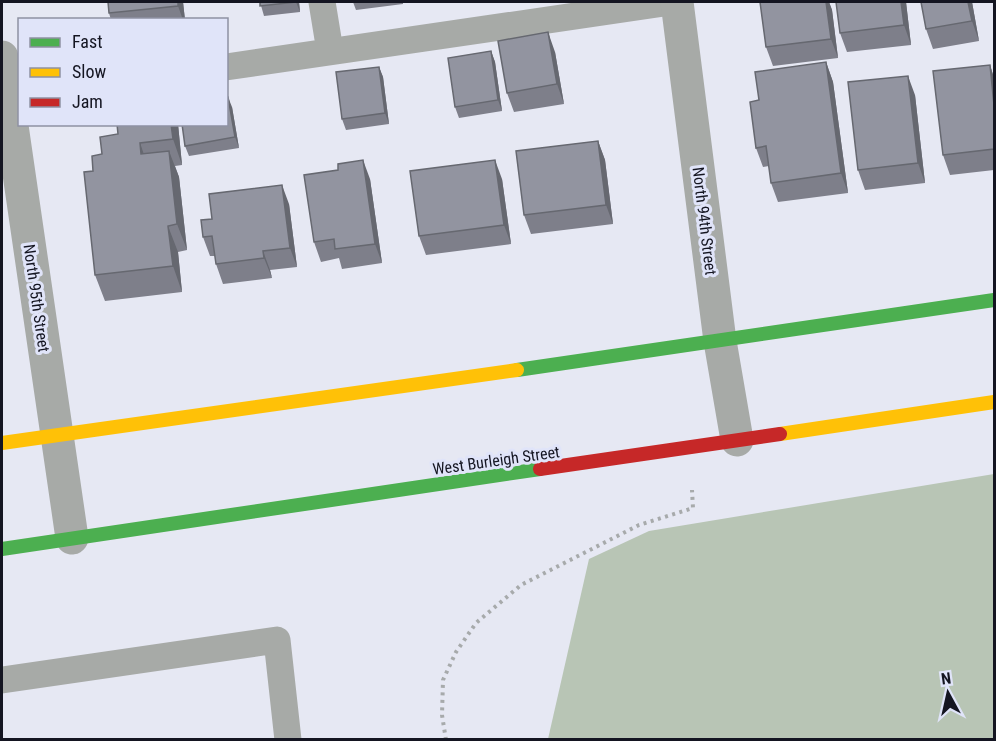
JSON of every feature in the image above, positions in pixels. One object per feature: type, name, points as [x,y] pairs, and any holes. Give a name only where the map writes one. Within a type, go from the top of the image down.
[{"type":"main road","points":[[2,443],[994,300]]},
{"type":"main road","name":"West Burleigh Street","points":[[2,549],[994,402]]},
{"type":"street","name":"North 94th Street","points":[[677,2],[720,341],[737,440]]},
{"type":"street","name":"North 95th Street","points":[[2,57],[72,538]]},
{"type":"lane","points":[[322,2],[330,51]]},
{"type":"lane","points":[[228,67],[671,2]]},
{"type":"lane","points":[[2,680],[277,640],[288,740]]},
{"type":"path","points":[[446,740],[442,715],[443,680],[456,652],[476,623],[521,585],[639,525],[693,508],[692,490]]},
{"type":"green space","points":[[994,474],[994,739],[548,739],[589,559],[649,531]]},
{"type":"building","points":[[108,2],[178,2],[178,6],[109,13]]},
{"type":"building","points":[[260,2],[296,2],[260,6]]},
{"type":"building","points":[[760,2],[826,2],[831,39],[766,47]]},
{"type":"building","points":[[836,2],[901,2],[904,25],[840,33]]},
{"type":"building","points":[[921,2],[968,2],[972,21],[926,29]]},
{"type":"building","points":[[548,32],[557,84],[507,93],[498,41]]},
{"type":"building","points":[[491,51],[498,100],[455,107],[448,58]]},
{"type":"building","points":[[826,62],[841,173],[771,183],[766,146],[756,148],[750,102],[759,100],[755,72]]},
{"type":"building","points":[[990,65],[994,105],[994,149],[943,155],[933,71]]},
{"type":"building","points":[[379,67],[385,113],[342,119],[336,72]]},
{"type":"building","points":[[908,76],[918,163],[858,170],[848,82]]},
{"type":"building","points":[[228,97],[235,137],[185,146],[182,126],[228,126]]},
{"type":"building","points":[[117,126],[171,126],[173,139],[140,143],[141,154],[169,151],[177,224],[168,226],[173,266],[95,275],[84,172],[93,171],[92,156],[102,154],[100,137],[118,134]]},
{"type":"building","points":[[598,141],[606,205],[524,215],[516,151]]},
{"type":"building","points":[[363,160],[375,244],[335,249],[334,239],[314,242],[304,175],[338,170],[338,164]]},
{"type":"building","points":[[495,160],[504,225],[419,236],[410,171]]},
{"type":"building","points":[[282,185],[290,248],[263,251],[264,258],[216,264],[212,236],[203,237],[201,220],[212,219],[209,194]]},
{"type":"traffic: fast","points":[[517,370],[994,300]]},
{"type":"traffic: fast","points":[[2,549],[540,469]]},
{"type":"traffic: slow","points":[[2,443],[517,370]]},
{"type":"traffic: slow","points":[[780,434],[994,402]]},
{"type":"traffic: jam","points":[[540,469],[780,434]]}]
